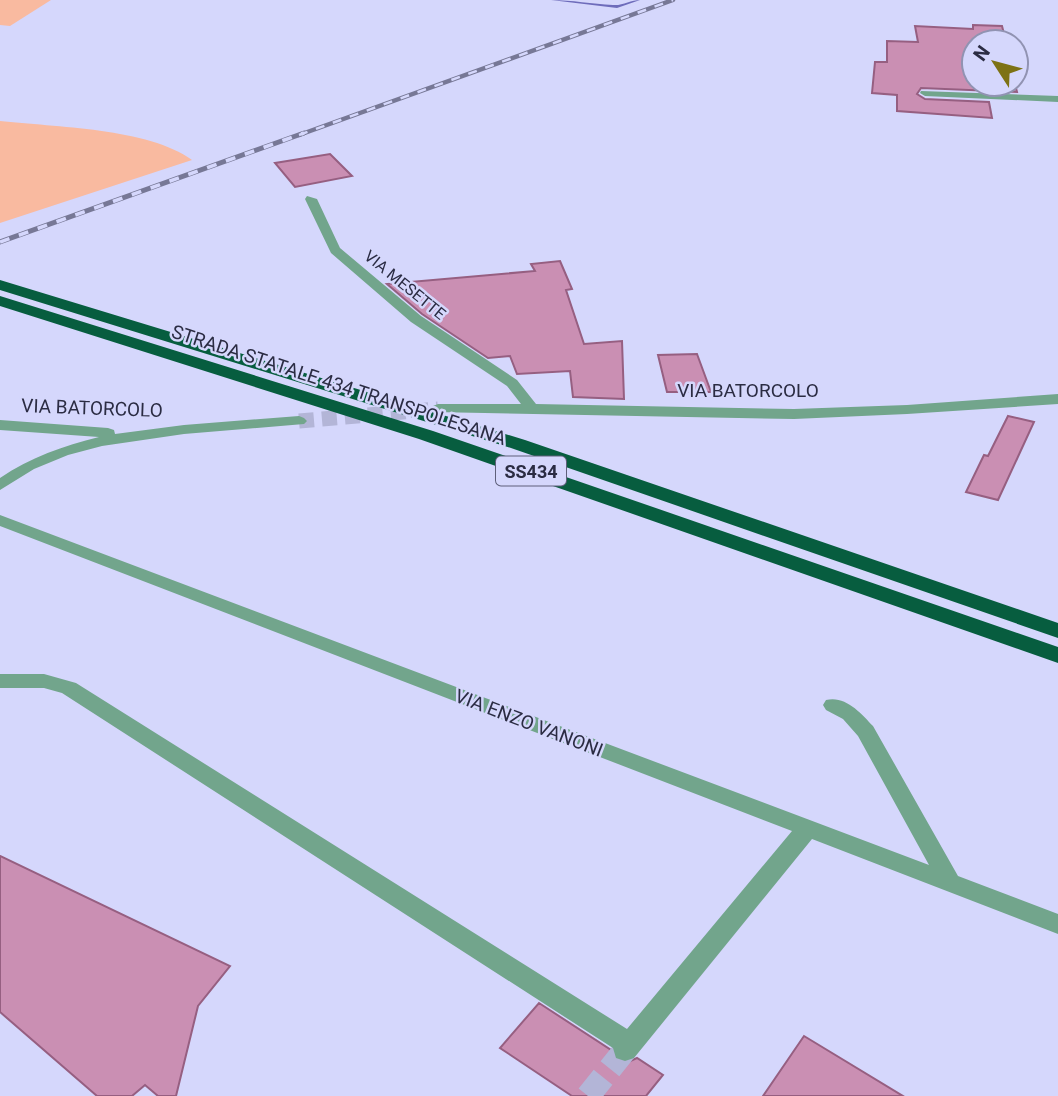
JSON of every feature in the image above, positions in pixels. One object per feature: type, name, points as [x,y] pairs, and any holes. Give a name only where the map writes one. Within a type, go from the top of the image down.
[{"type":"highway","name":"STRADA STATALE 434 TRANSPOLESANA","points":[[0,285],[518,444],[1003,614],[1058,629]]},
{"type":"highway","name":"STRADA STATALE 434 TRANSPOLESANA","points":[[0,301],[426,435],[1058,655]]},
{"type":"street","points":[[925,93],[1058,99]]},
{"type":"street","name":"VIA MESETTE","points":[[311,199],[335,250],[416,319],[512,383],[523,394],[530,407]]},
{"type":"street","name":"VIA BATORCOLO","points":[[438,409],[530,407],[758,414],[927,410],[1058,399]]},
{"type":"street","name":"VIA BATORCOLO","points":[[0,485],[20,468],[58,451],[118,439],[299,421]]},
{"type":"street","name":"VIA BATORCOLO","points":[[0,425],[96,433],[182,432]]},
{"type":"street","name":"VIA ENZO VANONI","points":[[0,520],[1058,925]]},
{"type":"street","points":[[0,681],[44,681],[69,688],[627,1047],[807,829]]},
{"type":"street","points":[[833,705],[850,714],[866,730],[951,884]]},
{"type":"shaded area","points":[[0,0],[51,0],[10,26],[0,25]]},
{"type":"shaded area","points":[[0,121],[127,135],[174,149],[192,160],[0,223]]},
{"type":"building","points":[[973,25],[1002,28],[973,28]]},
{"type":"building","points":[[915,26],[960,28],[960,90],[921,88],[917,94],[925,99],[989,102],[992,118],[897,111],[897,95],[872,93],[875,62],[887,62],[887,41],[918,42]]},
{"type":"building","points":[[330,154],[352,176],[295,187],[275,163]]},
{"type":"building","points":[[560,261],[572,289],[566,290],[584,344],[622,341],[624,399],[573,397],[570,371],[517,374],[510,356],[488,358],[422,314],[387,284],[535,271],[531,264]]},
{"type":"building","points":[[697,354],[711,392],[667,392],[658,355]]},
{"type":"building","points":[[1008,416],[1034,422],[998,500],[966,492],[984,455],[988,456]]},
{"type":"building","points":[[0,856],[230,966],[198,1006],[176,1096],[158,1096],[145,1085],[132,1096],[97,1096],[0,1012]]},
{"type":"building","points":[[539,1003],[611,1050],[615,1060],[626,1063],[637,1058],[663,1075],[646,1096],[572,1096],[500,1048]]},
{"type":"building","points":[[804,1036],[903,1096],[763,1096]]},
{"type":"waterway","points":[[553,0],[617,7],[638,0]]},
{"type":"tunnel","points":[[299,421],[438,409]]},
{"type":"tunnel","points":[[588,1096],[625,1050]]},
{"type":"railway","points":[[299,135],[673,0]]},
{"type":"railway","points":[[0,242],[304,133]]}]
